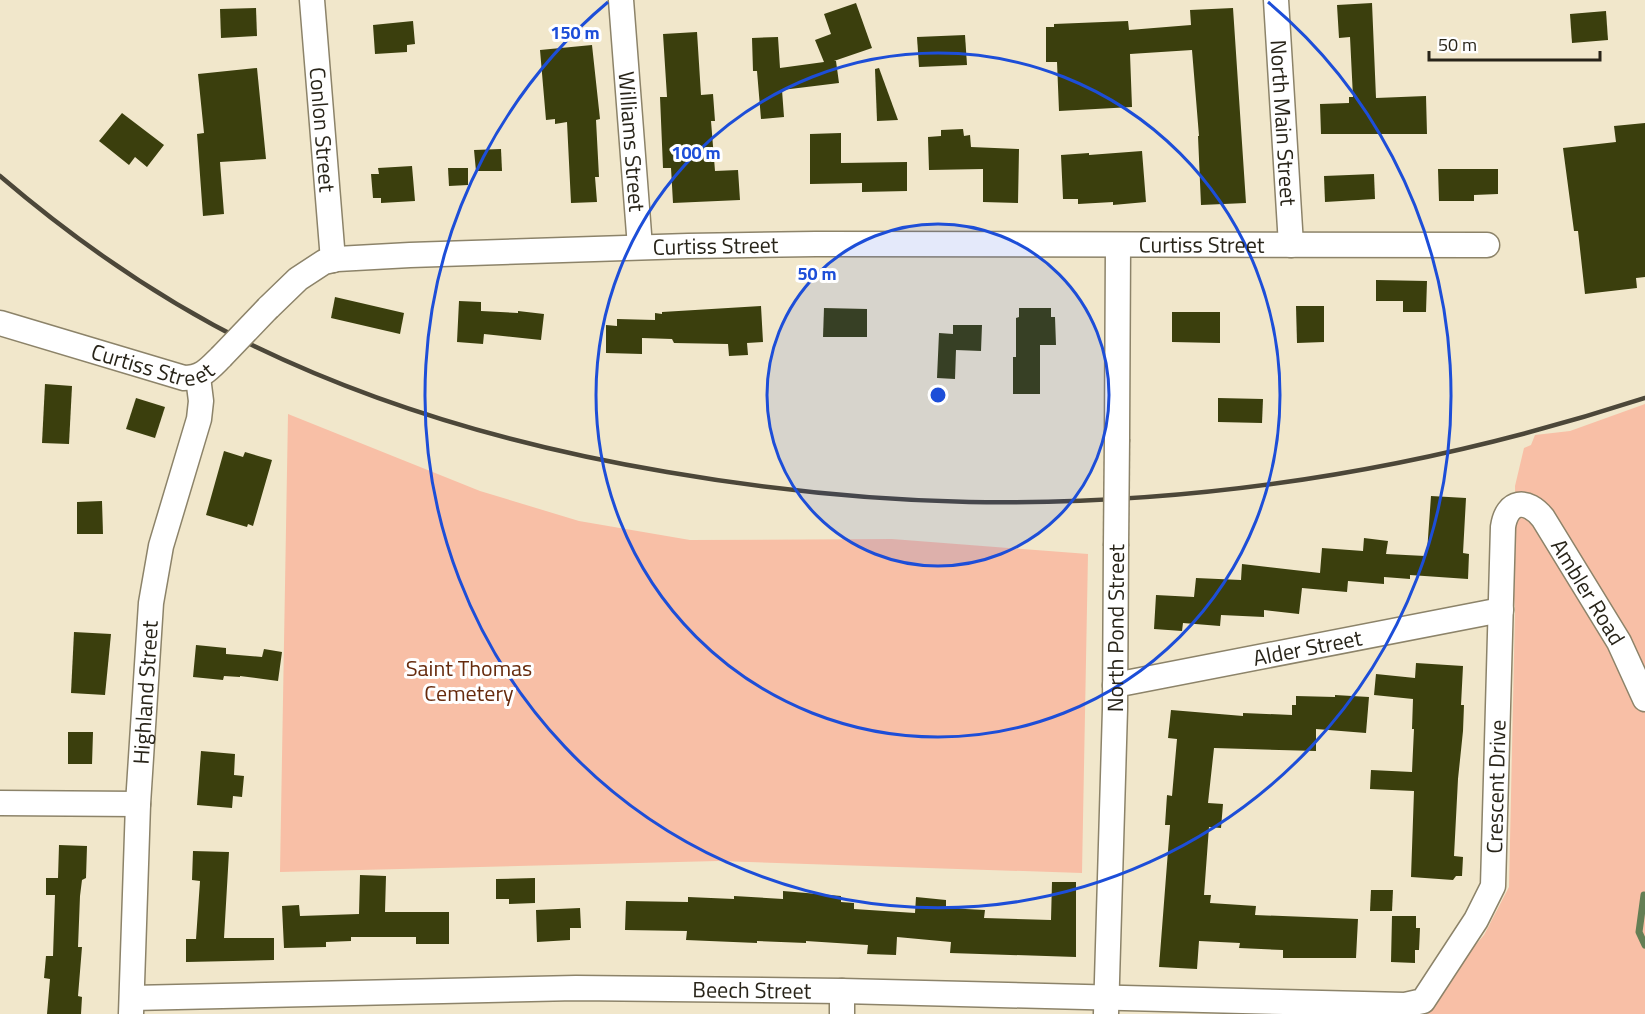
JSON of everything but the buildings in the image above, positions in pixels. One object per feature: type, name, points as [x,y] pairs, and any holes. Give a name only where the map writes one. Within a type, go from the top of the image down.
[{"type":"street","name":"Conlon Street","points":[[312,0],[333,260]]},
{"type":"street","name":"Williams Street","points":[[621,0],[640,247]]},
{"type":"street","name":"North Main Street","points":[[1276,0],[1291,245]]},
{"type":"street","name":"Curtiss Street","points":[[0,323],[177,377],[198,377],[208,371],[298,279],[318,266],[333,260],[640,247],[805,244],[1487,245]]},
{"type":"street","name":"North Pond Street","points":[[1106,1006],[1115,685],[1118,245]]},
{"type":"street","name":"Highland Street","points":[[131,1006],[138,804],[153,586],[161,546],[199,419],[201,401],[198,377]]},
{"type":"street","name":"Ambler Road","points":[[1516,506],[1528,505],[1543,518],[1619,642],[1645,699]]},
{"type":"street","name":"Crescent Drive","points":[[1369,1009],[1423,1001],[1476,920],[1493,885],[1504,520],[1508,511],[1516,506]]},
{"type":"street","name":"Alder Street","points":[[1115,685],[1501,610]]},
{"type":"street","points":[[0,803],[138,804]]},
{"type":"street","name":"Beech Street","points":[[131,1006],[576,988],[842,1003],[1369,1009]]},
{"type":"green space","points":[[1645,404],[1645,1014],[1416,1014],[1484,935],[1509,887],[1515,611],[1510,535],[1516,545],[1515,486],[1524,448],[1531,445],[1535,435],[1570,431]]},
{"type":"green space","name":"Saint Thomas Cemetery","points":[[288,414],[480,491],[579,521],[690,540],[892,539],[1088,554],[1082,873],[718,861],[280,872]]},
{"type":"waterway","points":[[1644,895],[1639,932],[1645,945]]},
{"type":"railway","points":[[0,176],[90,247],[153,289],[218,328],[301,368],[403,407],[507,438],[613,462],[742,484],[817,493],[969,502],[1055,502],[1226,490],[1312,478],[1480,445],[1645,398]]}]
